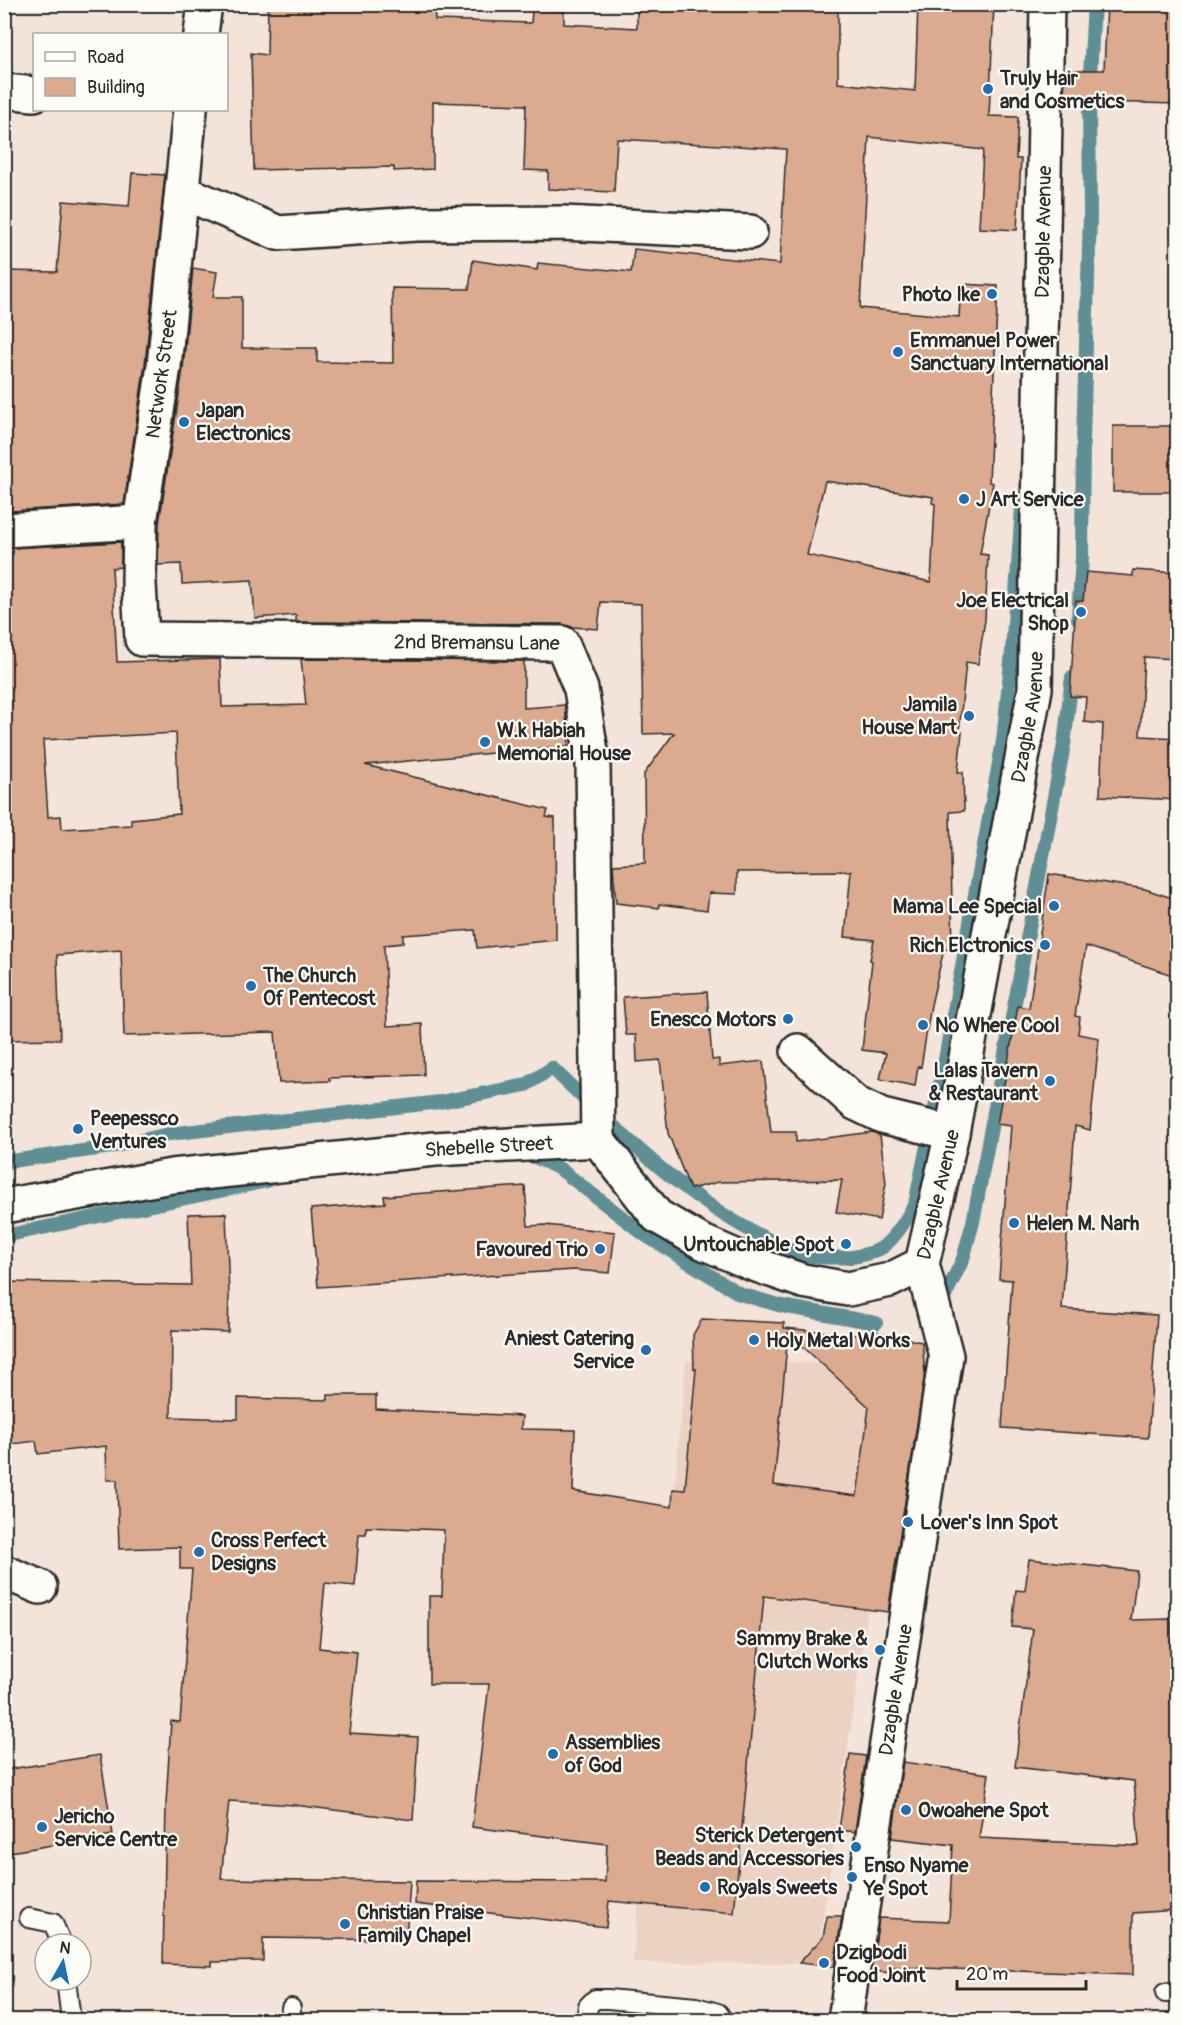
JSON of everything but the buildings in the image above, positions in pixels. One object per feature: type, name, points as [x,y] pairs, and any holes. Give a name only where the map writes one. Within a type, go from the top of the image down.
[{"type":"street","points":[[201,33],[205,4]]},
{"type":"street","name":"Dzagble Avenue","points":[[845,2020],[946,1356],[922,1264],[952,1133],[1035,689],[1047,4]]},
{"type":"street","points":[[4,92],[33,94]]},
{"type":"street","name":"Network Street","points":[[142,639],[139,584],[140,522],[164,366],[190,111]]},
{"type":"street","points":[[183,192],[278,233],[416,224],[551,224],[750,232]]},
{"type":"street","points":[[4,530],[140,522]]},
{"type":"street","name":"2nd Bremansu Lane","points":[[142,639],[562,643],[581,689],[593,764],[598,1140]]},
{"type":"street","points":[[798,1052],[855,1103],[882,1116],[952,1133]]},
{"type":"street","points":[[598,1140],[657,1216],[700,1241],[751,1263],[803,1281],[848,1289],[890,1280],[922,1264]]},
{"type":"street","name":"Shebelle Street","points":[[4,1206],[172,1176],[435,1149],[598,1140]]},
{"type":"street","points":[[4,1572],[40,1587]]},
{"type":"lane","points":[[29,1918],[54,1923],[57,1932]]},
{"type":"lane","points":[[68,1992],[71,2020]]},
{"type":"lane","points":[[586,2020],[588,2006],[595,2000],[608,1999],[696,2007],[718,2013],[723,2020]]},
{"type":"shaded area","points":[[686,1361],[866,1364],[899,1394],[820,1938],[796,1963],[633,1963]]},
{"type":"waterway","points":[[1078,619],[1082,557],[1090,215],[1089,93],[1094,4]]},
{"type":"waterway","points":[[4,1162],[111,1147],[169,1134],[440,1102],[526,1085],[552,1068],[651,1160],[732,1220],[783,1247],[807,1255],[853,1257],[880,1249],[897,1232],[915,1204],[945,1060],[1003,741],[1022,507]]},
{"type":"waterway","points":[[945,1296],[963,1259],[973,1222],[1064,745],[1072,677]]},
{"type":"waterway","points":[[523,1155],[535,1157],[560,1169],[645,1235],[740,1294],[782,1306],[876,1323]]},
{"type":"waterway","points":[[4,1236],[267,1181]]},
{"type":"place","name":"Truly Hair and Cosmetics","points":[[988,89]]},
{"type":"place","name":"Photo Ike","points":[[992,294]]},
{"type":"place","name":"Emmanuel Power Sanctuary International","points":[[898,352]]},
{"type":"place","name":"Japan Electronics","points":[[184,422]]},
{"type":"place","name":"J Art Service","points":[[964,499]]},
{"type":"place","name":"Joe Electrical Shop","points":[[1081,612]]},
{"type":"place","name":"Jamila House Mart","points":[[969,716]]},
{"type":"place","name":"W.k Habiah Memorial House","points":[[485,742]]},
{"type":"place","name":"Mama Lee Special","points":[[1054,906]]},
{"type":"place","name":"Rich Elctronics","points":[[1045,945]]},
{"type":"place","name":"The Church Of Pentecost","points":[[251,986]]},
{"type":"place","name":"Enesco Motors","points":[[788,1019]]},
{"type":"place","name":"No Where Cool","points":[[923,1025]]},
{"type":"place","name":"Lalas Tavern & Restaurant","points":[[1050,1081]]},
{"type":"place","name":"Peepessco Ventures","points":[[78,1129]]},
{"type":"place","name":"Helen M. Narh","points":[[1014,1223]]},
{"type":"place","name":"Untouchable Spot","points":[[846,1244]]},
{"type":"place","name":"Favoured Trio","points":[[600,1249]]},
{"type":"place","name":"Holy Metal Works","points":[[754,1340]]},
{"type":"place","name":"Aniest Catering Service","points":[[646,1350]]},
{"type":"place","name":"Lover's Inn Spot","points":[[908,1522]]},
{"type":"place","name":"Cross Perfect Designs","points":[[199,1552]]},
{"type":"place","name":"Sammy Brake & Clutch Works","points":[[880,1650]]},
{"type":"place","name":"Assemblies of God","points":[[553,1754]]},
{"type":"place","name":"Owoahene Spot","points":[[906,1810]]},
{"type":"place","name":"Jericho Service Centre","points":[[42,1827]]},
{"type":"place","name":"Sterick Detergent Beads and Accessories","points":[[856,1847]]},
{"type":"place","name":"Enso Nyame Ye Spot","points":[[852,1877]]},
{"type":"place","name":"Royals Sweets","points":[[705,1887]]},
{"type":"place","name":"Christian Praise Family Chapel","points":[[345,1924]]},
{"type":"place","name":"Dzigbodi Food Joint","points":[[824,1963]]}]
